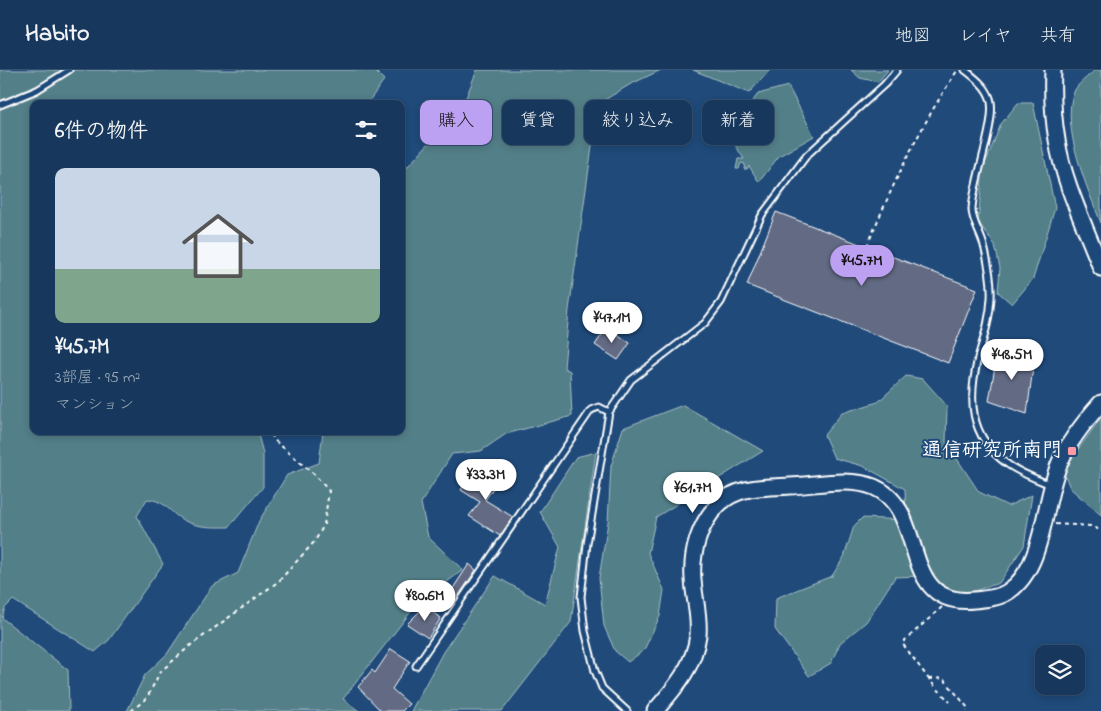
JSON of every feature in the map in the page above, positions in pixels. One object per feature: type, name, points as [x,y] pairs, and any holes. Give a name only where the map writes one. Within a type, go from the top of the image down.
[{"type":"street","points":[[1053,70],[1052,94],[1057,141],[1063,167],[1101,268]]},
{"type":"street","points":[[655,711],[680,683],[690,665],[698,637],[693,564],[699,536],[716,507],[738,491],[837,483],[859,483],[874,487],[891,498],[898,507],[907,523],[917,566],[935,591],[951,599],[991,598],[1007,592],[1023,579],[1032,559],[1051,486],[1064,455],[1090,415],[1101,403]]},
{"type":"lane","points":[[0,105],[37,90],[69,70]]},
{"type":"lane","points":[[627,711],[602,688],[595,671],[585,631],[581,597],[589,526],[609,412],[621,392],[638,373],[705,323],[720,302],[762,216],[807,155],[885,84],[897,70]]},
{"type":"lane","points":[[965,70],[980,82],[991,99],[991,118],[972,211],[984,246],[991,297],[988,324],[974,380],[972,401],[975,420],[981,436],[994,452],[1008,464],[1051,486]]},
{"type":"lane","points":[[416,666],[591,410],[599,407],[609,412]]},
{"type":"path","points":[[867,246],[895,179],[944,91],[958,70]]},
{"type":"path","points":[[131,711],[147,698],[160,672],[191,645],[280,581],[315,541],[324,525],[329,491],[314,474],[273,439],[272,435]]},
{"type":"path","points":[[1042,524],[1092,526],[1101,532]]},
{"type":"path","points":[[950,702],[929,679],[902,643],[951,599]]},
{"type":"path","points":[[929,679],[943,678],[968,708],[967,711]]},
{"type":"green space","points":[[0,70],[374,70],[384,80],[370,100],[30,100],[30,435],[258,435],[263,453],[263,487],[229,527],[189,523],[178,517],[163,504],[147,499],[137,516],[163,564],[109,640],[95,652],[13,600],[5,608],[2,618],[68,670],[69,711],[0,711]]},
{"type":"green space","points":[[477,70],[661,70],[629,85],[605,100],[584,100],[584,145],[592,145],[569,310],[564,368],[570,371],[572,416],[506,434],[481,451],[452,454],[421,503],[428,537],[463,570],[416,605],[343,699],[359,711],[127,711],[145,675],[167,654],[212,586],[238,573],[259,521],[287,475],[319,463],[322,435],[405,435],[405,170],[427,145],[492,145],[492,100],[465,100]]},
{"type":"green space","points":[[693,70],[770,70],[749,93]]},
{"type":"green space","points":[[851,70],[888,70],[878,82],[860,78]]},
{"type":"green space","points":[[1095,70],[1101,70],[1101,223],[1077,158],[1070,122],[1074,92],[1080,83]]},
{"type":"green space","points":[[788,86],[814,136],[779,156],[759,182],[749,166],[747,169],[744,169],[745,164],[741,163],[739,169],[736,169],[738,159],[744,159],[735,145],[774,145],[774,100],[754,100],[758,94]]},
{"type":"green space","points":[[1018,103],[1033,103],[1055,208],[1033,279],[1012,304],[998,292],[1000,268],[995,246],[978,221],[983,169],[1001,124]]},
{"type":"green space","points":[[906,376],[923,379],[947,406],[946,442],[979,492],[1008,506],[1032,495],[1024,546],[999,583],[968,593],[939,589],[923,576],[895,577],[866,622],[840,643],[831,663],[809,676],[775,629],[776,598],[832,576],[844,557],[854,526],[862,518],[906,520],[905,489],[863,466],[834,458],[824,435],[842,413],[878,402]]},
{"type":"green space","points":[[683,405],[763,451],[656,517],[648,553],[664,590],[660,616],[644,650],[628,662],[615,651],[604,626],[599,578],[608,522],[611,466],[623,428]]},
{"type":"green space","points":[[1101,418],[1101,515],[1070,488],[1063,470]]},
{"type":"green space","points":[[596,452],[571,622],[502,711],[411,711],[443,652],[495,576],[545,604],[560,547],[540,512],[576,457]]},
{"type":"building","points":[[776,212],[977,289],[948,363],[747,285]]},
{"type":"building","points":[[607,327],[630,343],[618,360],[595,345]]},
{"type":"building","points":[[998,349],[1034,359],[1027,414],[989,401]]},
{"type":"building","points":[[485,468],[500,478],[485,500],[513,517],[500,536],[469,516],[480,502],[461,490],[471,472]]},
{"type":"building","points":[[469,564],[476,570],[451,607],[444,602]]},
{"type":"building","points":[[424,607],[441,618],[428,638],[407,624]]},
{"type":"building","points":[[391,649],[410,661],[392,689],[409,704],[402,711],[381,711],[358,687],[372,670],[375,673]]},
{"type":"place","name":"通信研究所南門","points":[[1072,451]]}]
